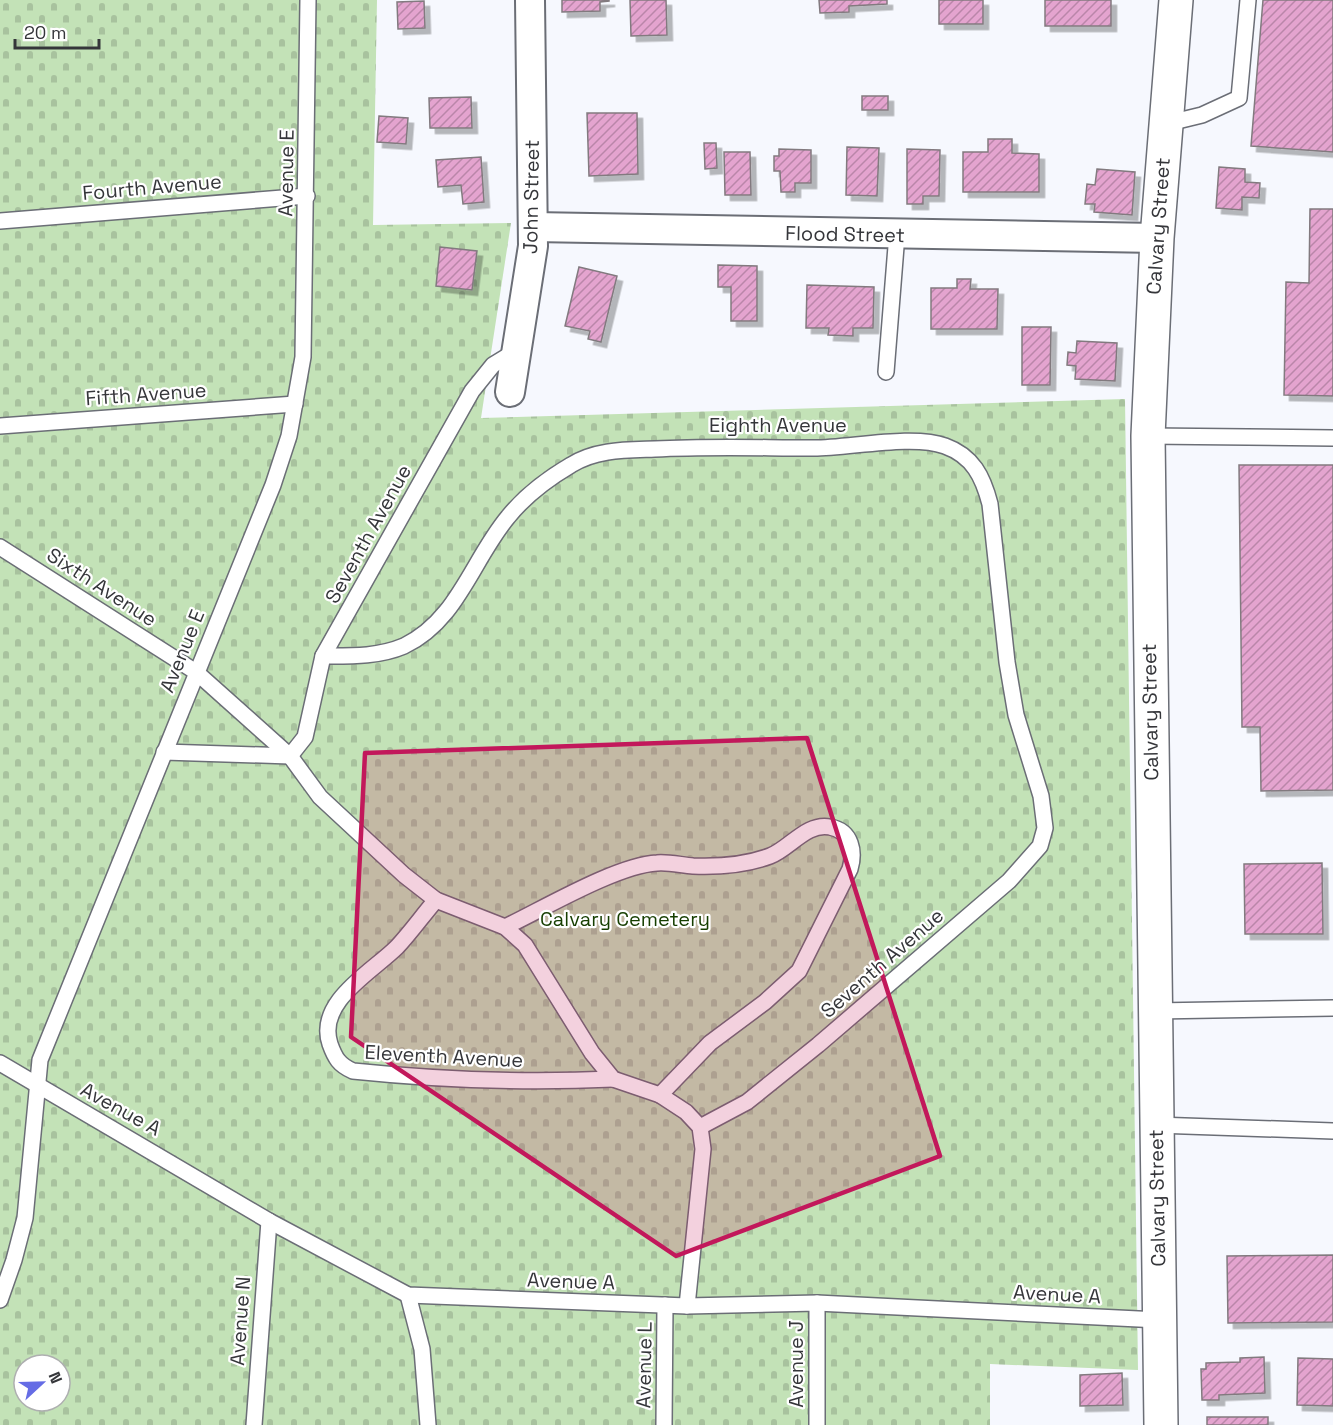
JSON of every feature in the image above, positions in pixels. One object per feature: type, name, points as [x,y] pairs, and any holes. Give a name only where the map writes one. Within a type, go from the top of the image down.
[{"type":"street","name":"John Street","points":[[510,392],[533,227],[530,0]]},
{"type":"street","name":"Calvary Street","points":[[1161,1425],[1148,436],[1157,238],[1176,0]]},
{"type":"street","name":"Flood Street","points":[[533,227],[1157,238]]},
{"type":"lane","name":"Avenue E","points":[[0,1300],[25,1218],[35,1085],[40,1060],[273,485],[289,436],[303,357],[308,0]]},
{"type":"lane","points":[[1165,124],[1202,115],[1239,98],[1248,0]]},
{"type":"lane","name":"Fourth Avenue","points":[[0,220],[307,196]]},
{"type":"lane","points":[[886,372],[897,234]]},
{"type":"lane","name":"Seventh Avenue","points":[[290,756],[305,737],[323,656],[472,391],[493,365],[516,351]]},
{"type":"lane","name":"Fifth Avenue","points":[[0,426],[295,404]]},
{"type":"lane","points":[[1148,436],[1333,438]]},
{"type":"lane","name":"Eighth Avenue","points":[[323,656],[371,655],[403,646],[429,630],[452,606],[508,516],[545,482],[573,463],[607,451],[720,446],[814,448],[913,441],[945,446],[973,463],[984,481],[1016,716],[1041,796]]},
{"type":"lane","name":"Sixth Avenue","points":[[0,547],[196,672],[290,756]]},
{"type":"lane","points":[[164,752],[290,756],[320,797],[404,875],[436,900],[506,927],[531,953],[592,1053],[614,1079],[660,1095],[686,1112],[699,1127],[703,1149],[687,1306]]},
{"type":"lane","name":"Seventh Avenue","points":[[699,1127],[723,1117],[765,1088],[1009,881],[1040,846],[1046,828],[1041,796]]},
{"type":"lane","points":[[506,927],[633,867],[657,863],[721,867],[750,861],[771,856],[804,834],[822,826],[833,827],[849,839],[854,853],[850,869],[799,971],[765,1002],[710,1043],[660,1095]]},
{"type":"lane","name":"Eleventh Avenue","points":[[436,900],[398,946],[336,1003],[327,1023],[328,1037],[341,1066],[353,1071],[438,1080],[541,1082],[614,1079]]},
{"type":"lane","points":[[1155,1011],[1333,1008]]},
{"type":"lane","name":"Avenue A","points":[[0,1063],[269,1221],[408,1295],[687,1306],[817,1303],[1159,1320]]},
{"type":"lane","points":[[1156,1125],[1333,1131]]},
{"type":"lane","name":"Avenue N","points":[[254,1425],[269,1221]]},
{"type":"lane","points":[[408,1295],[422,1349],[428,1425]]},
{"type":"lane","name":"Avenue J","points":[[817,1303],[817,1425]]},
{"type":"lane","name":"Avenue L","points":[[664,1425],[665,1305]]},
{"type":"highlighted area","points":[[807,738],[940,1156],[676,1256],[351,1037],[365,753]]},
{"type":"green space","name":"Calvary Cemetery","points":[[0,0],[377,0],[373,225],[511,223],[481,418],[1125,399],[1138,1370],[990,1364],[990,1425],[0,1425]]},
{"type":"building","points":[[562,0],[609,1],[600,2],[600,11],[562,12]]},
{"type":"building","points":[[630,0],[666,0],[667,35],[631,36]]},
{"type":"building","points":[[819,0],[887,0],[887,4],[849,6],[849,12],[820,13]]},
{"type":"building","points":[[939,0],[983,0],[983,24],[939,24]]},
{"type":"building","points":[[1045,0],[1111,0],[1111,26],[1045,26]]},
{"type":"building","points":[[1263,0],[1333,0],[1333,152],[1251,146]]},
{"type":"building","points":[[424,1],[425,28],[398,29],[397,2]]},
{"type":"building","points":[[862,96],[888,96],[888,110],[862,110]]},
{"type":"building","points":[[471,97],[472,128],[430,128],[429,98]]},
{"type":"building","points":[[587,113],[637,113],[638,174],[589,176]]},
{"type":"building","points":[[379,116],[408,118],[406,144],[377,142]]},
{"type":"building","points":[[988,139],[1012,139],[1012,153],[1039,154],[1039,192],[963,192],[963,152],[988,152]]},
{"type":"building","points":[[704,143],[716,143],[717,168],[705,169]]},
{"type":"building","points":[[847,147],[879,148],[877,196],[846,195]]},
{"type":"building","points":[[779,149],[811,150],[811,183],[795,183],[795,192],[781,192],[780,171],[774,171],[774,156],[779,156]]},
{"type":"building","points":[[907,149],[940,150],[939,196],[923,196],[923,204],[907,204]]},
{"type":"building","points":[[724,152],[750,152],[751,195],[725,195]]},
{"type":"building","points":[[481,157],[484,202],[463,204],[461,185],[438,187],[436,160]]},
{"type":"building","points":[[1219,167],[1245,169],[1245,182],[1260,183],[1259,198],[1242,197],[1242,210],[1216,208]]},
{"type":"building","points":[[1097,169],[1135,172],[1132,215],[1094,212],[1095,204],[1085,204],[1087,184],[1095,185]]},
{"type":"building","points":[[1310,209],[1333,209],[1333,396],[1284,395],[1286,282],[1309,283]]},
{"type":"building","points":[[440,247],[477,251],[472,290],[436,286]]},
{"type":"building","points":[[718,265],[757,266],[757,321],[731,321],[731,287],[718,287]]},
{"type":"building","points":[[579,267],[617,276],[601,342],[588,339],[590,331],[565,326]]},
{"type":"building","points":[[957,279],[971,279],[970,289],[998,289],[997,329],[931,329],[931,288],[957,288]]},
{"type":"building","points":[[807,285],[874,287],[873,328],[853,328],[853,336],[828,335],[829,328],[806,328]]},
{"type":"building","points":[[1022,327],[1051,327],[1050,385],[1022,385]]},
{"type":"building","points":[[1077,341],[1117,343],[1115,381],[1075,379],[1076,366],[1067,365],[1068,352],[1076,353]]},
{"type":"building","points":[[1239,465],[1333,465],[1333,790],[1261,791],[1260,727],[1242,727]]},
{"type":"building","points":[[1322,863],[1323,934],[1245,934],[1244,864]]},
{"type":"building","points":[[1333,1255],[1333,1322],[1228,1323],[1227,1256]]},
{"type":"building","points":[[1264,1357],[1265,1393],[1219,1395],[1219,1400],[1202,1400],[1201,1369],[1206,1369],[1206,1363],[1240,1362],[1240,1358]]},
{"type":"building","points":[[1298,1358],[1333,1359],[1333,1406],[1297,1405]]},
{"type":"building","points":[[1122,1373],[1123,1405],[1080,1406],[1080,1375]]},
{"type":"building","points":[[1207,1417],[1268,1417],[1268,1425],[1207,1425]]}]
